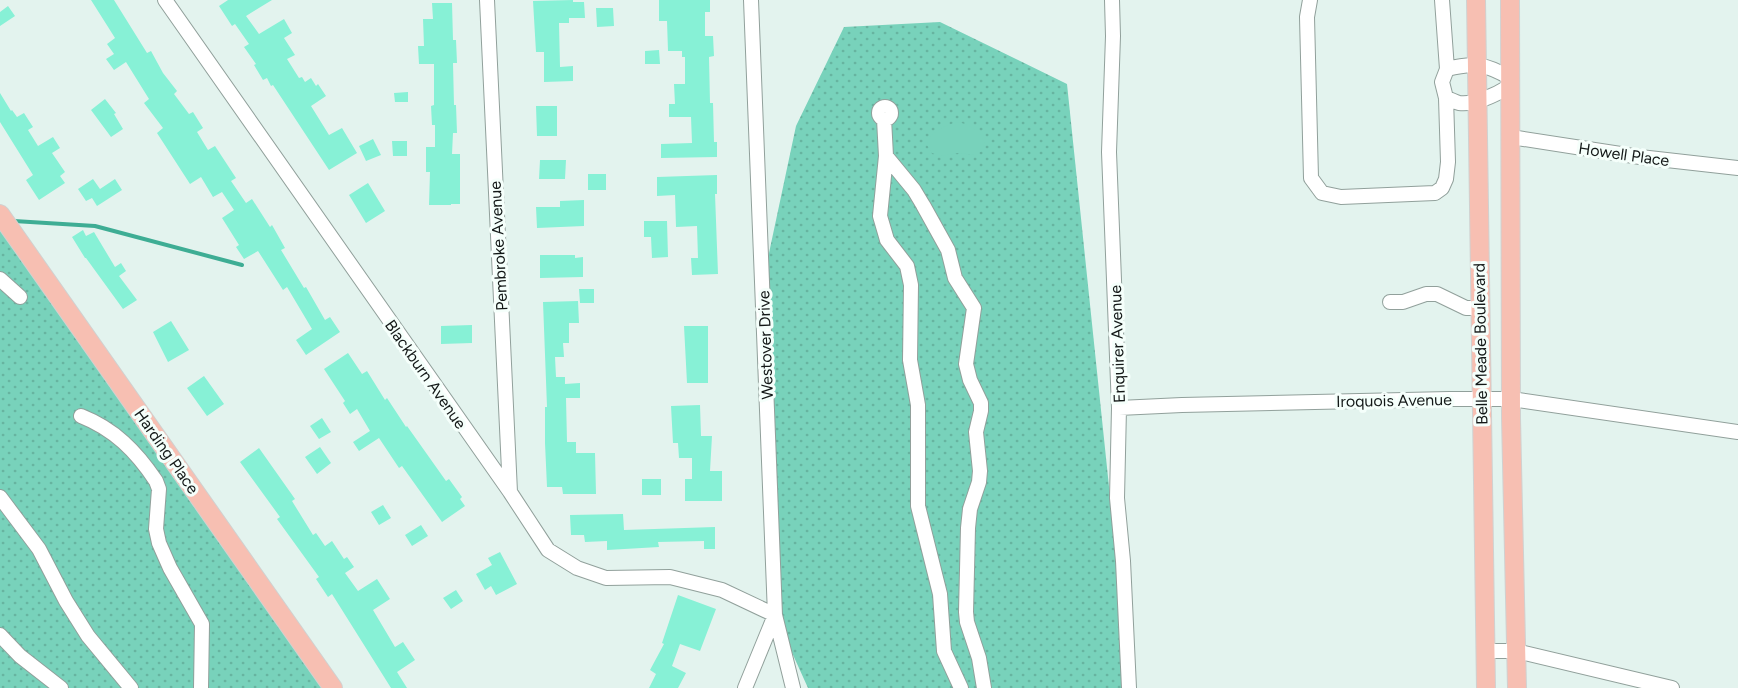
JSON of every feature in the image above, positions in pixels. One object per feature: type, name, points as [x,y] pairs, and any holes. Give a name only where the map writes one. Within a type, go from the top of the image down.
[{"type":"main road","name":"Belle Meade Boulevard","points":[[1476,0],[1486,688]]},
{"type":"main road","name":"Belle Meade Boulevard","points":[[1510,0],[1511,399],[1517,688]]},
{"type":"main road","points":[[1478,138],[1511,137]]},
{"type":"main road","name":"Harding Place","points":[[0,214],[333,688]]},
{"type":"street","name":"Blackburn Avenue","points":[[165,0],[510,492],[548,550],[577,568],[606,578],[670,576],[722,590],[776,615]]},
{"type":"street","name":"Pembroke Avenue","points":[[487,0],[510,492]]},
{"type":"street","name":"Westover Drive","points":[[751,0],[776,615],[793,688]]},
{"type":"street","name":"Enquirer Avenue","points":[[1112,0],[1109,152],[1119,408],[1118,498],[1124,561],[1129,688]]},
{"type":"street","points":[[1310,0],[1307,17],[1311,178],[1322,194],[1341,197],[1435,193],[1442,188],[1446,179],[1448,162],[1446,98],[1442,82],[1447,69],[1442,0]]},
{"type":"street","points":[[1446,98],[1460,103],[1477,100],[1489,97],[1510,82],[1489,66],[1461,65],[1447,69]]},
{"type":"street","points":[[884,119],[886,156],[879,211],[887,240],[907,266],[911,285],[910,360],[918,405],[918,511],[940,594],[944,651],[961,688]]},
{"type":"street","name":"Howell Place","points":[[1511,137],[1640,157],[1738,168]]},
{"type":"street","points":[[886,156],[923,205],[948,250],[955,278],[974,308],[966,364],[970,380],[981,403],[976,432],[980,471],[969,523],[966,612],[979,658],[984,688]]},
{"type":"street","points":[[0,279],[20,297]]},
{"type":"street","points":[[1390,302],[1403,302],[1426,294],[1437,294],[1466,308],[1480,308]]},
{"type":"street","name":"Iroquois Avenue","points":[[1119,408],[1205,404],[1511,399],[1738,432]]},
{"type":"street","points":[[81,416],[120,438],[156,481],[159,489],[156,529],[159,543],[170,568],[202,624],[201,688]]},
{"type":"street","points":[[0,497],[39,549],[66,601],[88,636],[131,688]]},
{"type":"street","points":[[745,688],[776,615]]},
{"type":"street","points":[[0,635],[20,656],[61,688]]},
{"type":"street","points":[[1486,651],[1516,651],[1672,688]]},
{"type":"green space","points":[[940,22],[1067,84],[1130,688],[808,688],[775,615],[762,286],[796,126],[844,27]]},
{"type":"green space","points":[[957,122],[971,127],[981,136],[985,145],[982,151],[974,155],[958,153],[941,156],[932,153],[927,145],[931,136],[943,127]]},
{"type":"green space","points":[[0,221],[324,688],[0,688]]},
{"type":"building","points":[[91,0],[114,0],[147,53],[151,51],[163,73],[177,91],[174,94],[189,114],[193,112],[203,128],[197,132],[208,150],[215,146],[236,178],[231,181],[246,203],[252,199],[270,227],[272,225],[285,248],[281,250],[304,288],[306,287],[325,320],[330,317],[340,332],[306,355],[296,340],[312,329],[287,287],[283,290],[258,251],[244,259],[236,247],[239,245],[222,218],[234,210],[222,192],[213,197],[201,177],[190,184],[157,133],[163,128],[144,103],[149,99],[126,62],[114,70],[106,59],[114,54],[107,44],[115,38]]},
{"type":"building","points":[[228,0],[272,0],[246,16],[259,34],[284,19],[292,33],[284,38],[295,55],[287,59],[299,78],[302,77],[305,82],[311,78],[326,96],[311,106],[329,135],[342,128],[357,153],[329,170],[273,85],[271,86],[267,78],[263,80],[254,65],[256,64],[244,47],[249,44],[235,24],[232,26],[219,6]]},
{"type":"building","points":[[573,0],[573,2],[584,2],[585,18],[569,18],[569,23],[559,23],[560,67],[573,66],[573,81],[544,82],[544,52],[536,52],[533,1]]},
{"type":"building","points":[[659,0],[710,0],[710,12],[705,12],[705,36],[713,36],[714,56],[709,57],[710,103],[713,103],[714,142],[717,142],[717,157],[661,158],[661,144],[692,143],[691,117],[669,117],[669,104],[675,104],[674,84],[685,84],[685,57],[682,57],[682,51],[668,51],[667,21],[659,21]]},
{"type":"building","points":[[432,3],[452,3],[453,40],[456,40],[457,63],[453,63],[457,133],[453,133],[452,154],[460,154],[460,204],[429,205],[430,172],[426,172],[426,147],[435,147],[435,125],[432,125],[431,106],[434,105],[434,64],[419,64],[418,46],[424,46],[423,19],[433,19]]},
{"type":"building","points":[[8,6],[15,16],[0,26],[0,12]]},
{"type":"building","points":[[596,8],[613,8],[614,26],[597,27]]},
{"type":"building","points":[[659,50],[660,64],[645,64],[645,51]]},
{"type":"building","points":[[408,92],[408,102],[395,102],[394,93]]},
{"type":"building","points":[[0,93],[17,117],[24,113],[33,127],[28,130],[38,146],[53,137],[60,148],[52,153],[65,172],[60,176],[65,183],[39,200],[26,180],[33,175],[0,122]]},
{"type":"building","points":[[105,99],[116,113],[114,114],[123,129],[111,137],[91,110]]},
{"type":"building","points":[[536,106],[557,106],[557,136],[537,136]]},
{"type":"building","points":[[373,139],[381,155],[366,161],[359,146]]},
{"type":"building","points":[[392,141],[407,141],[407,156],[393,156]]},
{"type":"building","points":[[540,160],[566,160],[565,179],[539,179]]},
{"type":"building","points":[[588,174],[606,174],[606,190],[588,190]]},
{"type":"building","points":[[717,175],[717,194],[715,194],[718,274],[692,275],[691,258],[698,258],[697,226],[676,227],[675,195],[657,196],[657,177]]},
{"type":"building","points":[[93,179],[100,189],[115,179],[122,190],[97,206],[92,198],[86,201],[78,189]]},
{"type":"building","points":[[368,183],[385,211],[366,223],[349,195]]},
{"type":"building","points":[[584,200],[584,226],[537,228],[536,207],[560,207],[560,201]]},
{"type":"building","points":[[644,221],[667,221],[668,257],[652,258],[651,237],[644,237]]},
{"type":"building","points":[[83,230],[86,236],[94,232],[115,267],[121,263],[126,271],[119,276],[137,300],[123,309],[72,237]]},
{"type":"building","points":[[540,255],[583,257],[583,277],[540,278]]},
{"type":"building","points":[[579,289],[594,289],[594,303],[580,303]]},
{"type":"building","points":[[578,301],[579,323],[569,323],[569,343],[563,343],[564,357],[555,357],[556,377],[565,377],[565,384],[580,383],[580,398],[566,398],[567,442],[576,442],[576,453],[595,453],[596,494],[563,494],[562,487],[547,487],[543,302]]},
{"type":"building","points":[[171,321],[189,350],[168,362],[153,332]]},
{"type":"building","points":[[472,325],[472,343],[441,344],[441,326]]},
{"type":"building","points":[[684,326],[708,326],[708,383],[687,383]]},
{"type":"building","points":[[348,353],[362,374],[367,371],[385,400],[387,398],[446,481],[449,479],[462,497],[460,499],[465,506],[442,522],[402,466],[399,468],[379,438],[359,451],[353,442],[370,431],[357,409],[350,414],[343,403],[345,401],[324,369]]},
{"type":"building","points":[[204,376],[224,404],[207,416],[187,388]]},
{"type":"building","points":[[700,405],[701,436],[712,436],[710,471],[722,471],[722,501],[685,501],[685,479],[692,479],[692,458],[679,458],[678,443],[673,443],[671,406]]},
{"type":"building","points":[[322,418],[331,432],[319,439],[310,426]]},
{"type":"building","points":[[320,447],[331,463],[317,474],[305,457]]},
{"type":"building","points":[[259,448],[295,499],[292,501],[313,535],[316,533],[325,546],[332,541],[344,559],[347,557],[354,567],[345,573],[358,591],[377,579],[390,599],[373,610],[395,647],[403,642],[415,660],[397,672],[407,688],[391,688],[332,594],[328,597],[316,579],[319,577],[277,519],[280,517],[240,462]]},
{"type":"building","points":[[642,479],[661,479],[661,495],[642,495]]},
{"type":"building","points":[[383,505],[391,518],[379,525],[371,512]]},
{"type":"building","points":[[623,514],[624,530],[715,527],[715,549],[704,549],[704,541],[658,542],[659,547],[607,550],[607,541],[585,542],[584,535],[571,535],[570,515]]},
{"type":"building","points":[[421,525],[428,536],[412,546],[405,535]]},
{"type":"building","points":[[500,552],[517,584],[496,595],[491,586],[485,590],[476,574],[492,565],[488,558]]},
{"type":"building","points":[[456,590],[463,601],[451,609],[443,598]]},
{"type":"building","points":[[678,595],[716,609],[700,651],[680,644],[672,666],[686,673],[678,688],[649,688],[656,674],[650,670],[664,644],[662,643]]},
{"type":"waterway","points":[[14,221],[95,226],[242,265]]}]
